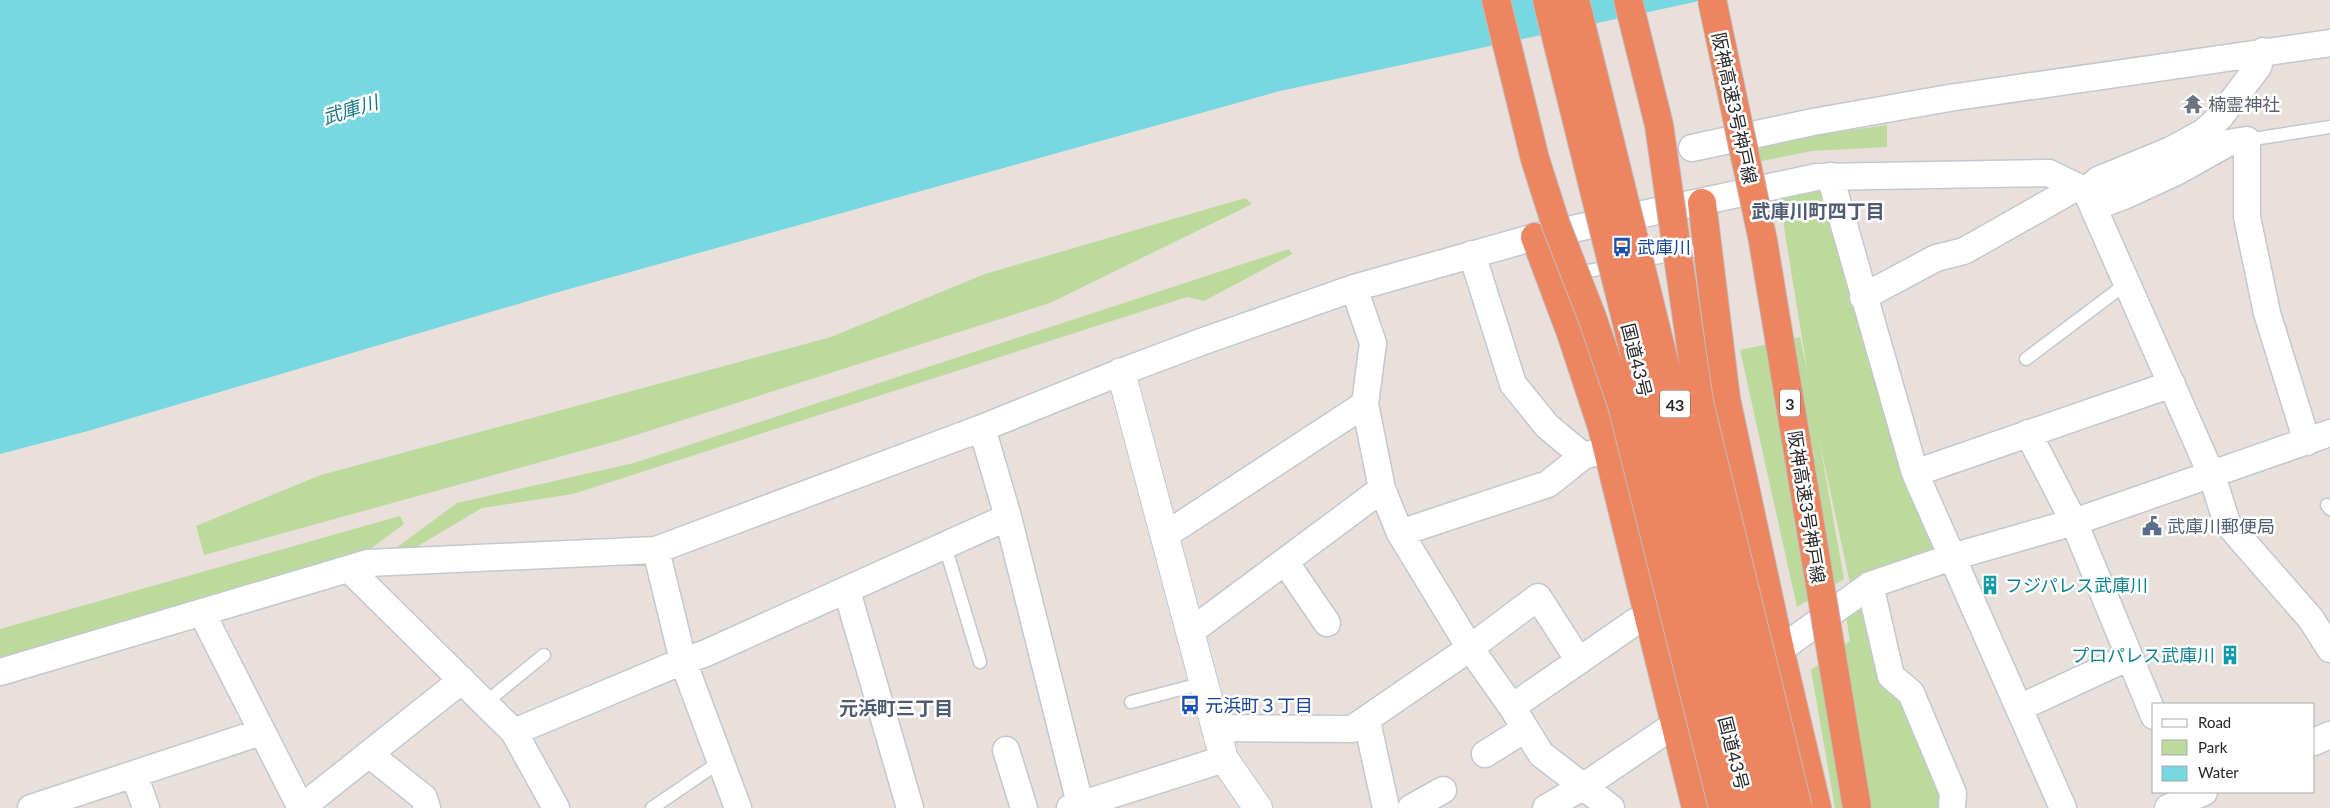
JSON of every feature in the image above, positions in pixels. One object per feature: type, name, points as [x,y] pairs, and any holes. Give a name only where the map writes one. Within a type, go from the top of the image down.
[{"type":"highway","points":[[1496,0],[1535,160],[1556,225],[1592,317],[1622,405],[1723,808]]},
{"type":"highway","name":"国道43号","points":[[1547,0],[1690,570],[1747,808]]},
{"type":"highway","name":"国道43号","points":[[1575,0],[1774,808]]},
{"type":"highway","points":[[1628,0],[1660,125],[1699,402],[1798,808]]},
{"type":"highway","name":"阪神高速3号神戸線","points":[[1712,0],[1763,241],[1859,808]]},
{"type":"highway","name":"阪神高速3号神戸線","points":[[1716,0],[1767,235],[1859,808]]},
{"type":"highway","points":[[1702,202],[1726,399],[1780,650],[1817,808]]},
{"type":"highway","points":[[1535,237],[1552,278],[1602,428],[1595,453],[1648,619],[1696,808]]},
{"type":"street","points":[[1692,148],[1808,123],[1940,100],[2330,42]]},
{"type":"street","points":[[2086,195],[2098,180],[2162,154],[2204,132],[2220,117],[2258,68],[2263,51]]},
{"type":"street","points":[[1546,808],[1584,786],[1676,724],[1870,585],[1952,557],[2074,522],[2318,438],[2267,314],[2247,217],[2248,140],[2228,143],[2178,171],[2124,196],[2086,195],[1964,251],[1936,258],[1863,297]]},
{"type":"street","points":[[0,672],[368,563],[656,550],[982,428],[1121,372],[1354,288],[1535,237],[1797,181],[1830,176],[2050,173],[2086,195],[2212,476],[2227,523],[2311,619],[2330,650]]},
{"type":"street","points":[[1830,176],[1863,297],[1915,473],[2063,808]]},
{"type":"street","points":[[1400,534],[1548,484],[1595,453],[1547,426],[1513,384],[1472,254]]},
{"type":"street","points":[[1354,288],[1374,343],[1365,404],[1382,489],[1400,534],[1470,648],[1512,707],[1541,754],[1611,808]]},
{"type":"street","points":[[1121,372],[1224,758],[1258,808]]},
{"type":"street","points":[[1915,473],[2172,384]]},
{"type":"street","points":[[1164,536],[1365,404]]},
{"type":"street","points":[[982,428],[1008,517],[1077,807],[1224,758]]},
{"type":"street","points":[[2028,433],[2074,522],[2152,711]]},
{"type":"street","points":[[1190,632],[1286,563],[1382,489]]},
{"type":"street","points":[[514,732],[683,660],[704,654],[847,592],[1008,517]]},
{"type":"street","points":[[656,550],[683,660],[738,808]]},
{"type":"street","points":[[1286,563],[1327,623]]},
{"type":"street","points":[[349,569],[514,732],[556,808]]},
{"type":"street","points":[[1870,585],[1891,676],[1911,693],[1953,792],[1952,808]]},
{"type":"street","points":[[847,592],[910,808]]},
{"type":"street","points":[[1216,728],[1352,729],[1470,648],[1538,597],[1579,661]]},
{"type":"street","points":[[202,613],[301,808],[462,680]]},
{"type":"street","points":[[1512,707],[1635,622],[1648,619]]},
{"type":"street","points":[[2019,708],[2129,657]]},
{"type":"street","points":[[1367,720],[1386,808]]},
{"type":"street","points":[[1485,754],[1525,729]]},
{"type":"street","points":[[31,808],[261,732]]},
{"type":"street","points":[[2315,742],[2330,735]]},
{"type":"street","points":[[1006,750],[1024,808]]},
{"type":"street","points":[[368,754],[424,798],[427,808]]},
{"type":"street","points":[[134,774],[146,808]]},
{"type":"street","points":[[1411,808],[1443,790]]},
{"type":"lane","points":[[2248,140],[2330,127]]},
{"type":"lane","points":[[1552,278],[1708,248]]},
{"type":"lane","points":[[2026,359],[2127,283]]},
{"type":"lane","points":[[942,547],[949,559],[980,662]]},
{"type":"lane","points":[[485,704],[544,655]]},
{"type":"lane","points":[[1131,702],[1204,683]]},
{"type":"lane","points":[[652,808],[721,761]]},
{"type":"green space","points":[[1887,125],[1887,147],[1812,151],[1732,167],[1728,151],[1815,135]]},
{"type":"green space","points":[[1825,188],[1943,550],[1851,588],[1819,439],[1844,579],[1797,607],[1740,350],[1800,337],[1808,375],[1779,196]]},
{"type":"green space","points":[[1245,198],[1252,204],[1050,303],[617,441],[204,555],[196,526],[321,475],[831,337],[985,274]]},
{"type":"green space","points":[[1289,249],[1292,254],[1204,301],[1187,297],[573,494],[482,508],[413,549],[396,548],[457,503],[634,463]]},
{"type":"green space","points":[[400,516],[404,524],[369,550],[0,660],[0,629]]},
{"type":"green space","points":[[1864,601],[1904,695],[1947,805],[1944,808],[1835,808],[1811,670],[1850,641],[1845,610]]},
{"type":"water","points":[[0,0],[1704,0],[1280,91],[555,293],[88,431],[0,454]]},
{"type":"place","name":"楠霊神社","points":[[2193,104]]},
{"type":"place","name":"武庫川","points":[[1622,247]]},
{"type":"place","name":"武庫川郵便局","points":[[2152,526]]},
{"type":"place","name":"フジパレス武庫川","points":[[1990,585]]},
{"type":"place","name":"プロパレス武庫川","points":[[2230,655]]},
{"type":"place","name":"元浜町３丁目","points":[[1190,705]]},
{"type":"district","name":"武庫川町四丁目","points":[[1818,210]]},
{"type":"district","name":"元浜町三丁目","points":[[896,707]]}]
